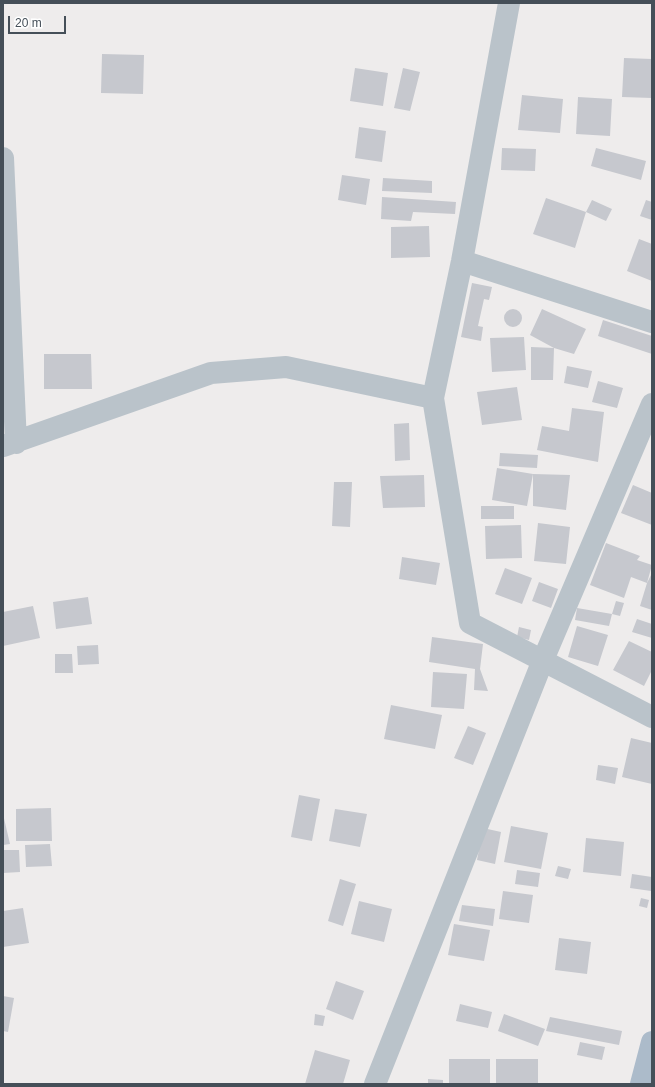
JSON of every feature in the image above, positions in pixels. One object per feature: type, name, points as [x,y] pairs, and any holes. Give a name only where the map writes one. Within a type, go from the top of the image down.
[{"type":"main road","points":[[645,1076],[652,1042]]},
{"type":"street","points":[[509,3],[462,261],[433,398],[470,624],[652,717]]},
{"type":"street","points":[[3,158],[9,444],[211,373],[286,367],[433,398]]},
{"type":"street","points":[[462,261],[652,322]]},
{"type":"street","points":[[375,1084],[543,660],[652,404]]},
{"type":"building","points":[[102,54],[144,55],[143,94],[101,93]]},
{"type":"building","points":[[624,58],[652,59],[652,98],[622,97]]},
{"type":"building","points":[[355,68],[388,73],[383,106],[350,101]]},
{"type":"building","points":[[403,68],[420,72],[410,111],[394,108]]},
{"type":"building","points":[[522,95],[563,99],[560,133],[518,130]]},
{"type":"building","points":[[578,97],[612,99],[610,136],[576,134]]},
{"type":"building","points":[[359,127],[386,131],[382,162],[355,158]]},
{"type":"building","points":[[502,148],[536,149],[535,171],[501,170]]},
{"type":"building","points":[[596,148],[646,161],[641,180],[591,166]]},
{"type":"building","points":[[342,175],[370,179],[366,205],[338,200]]},
{"type":"building","points":[[383,178],[432,181],[432,193],[382,191]]},
{"type":"building","points":[[382,197],[456,202],[455,214],[413,212],[411,221],[381,219]]},
{"type":"building","points":[[546,198],[586,212],[575,248],[533,234]]},
{"type":"building","points":[[592,200],[612,209],[606,221],[586,212]]},
{"type":"building","points":[[646,200],[652,202],[652,220],[640,216]]},
{"type":"building","points":[[429,226],[430,257],[391,258],[391,227]]},
{"type":"building","points":[[639,239],[652,244],[652,281],[627,271]]},
{"type":"building","points":[[472,283],[492,287],[489,300],[484,299],[478,326],[483,327],[481,341],[461,337]]},
{"type":"building","points":[[509,309],[517,309],[522,314],[520,325],[517,327],[509,327],[504,322],[504,314]]},
{"type":"building","points":[[542,309],[586,329],[574,354],[554,348],[530,335]]},
{"type":"building","points":[[603,320],[652,336],[652,354],[598,336]]},
{"type":"building","points":[[524,337],[526,370],[492,372],[490,338]]},
{"type":"building","points":[[531,347],[554,348],[553,380],[531,380]]},
{"type":"building","points":[[44,354],[91,354],[92,389],[44,389]]},
{"type":"building","points":[[567,366],[592,371],[588,388],[564,383]]},
{"type":"building","points":[[598,381],[623,388],[617,408],[592,402]]},
{"type":"building","points":[[517,387],[522,420],[482,425],[477,392]]},
{"type":"building","points":[[572,408],[604,412],[598,462],[537,450],[542,426],[569,431]]},
{"type":"building","points":[[409,423],[410,460],[395,461],[394,424]]},
{"type":"building","points":[[500,453],[538,455],[537,468],[499,466]]},
{"type":"building","points":[[497,468],[533,474],[527,506],[492,500]]},
{"type":"building","points":[[533,474],[570,475],[566,510],[533,506]]},
{"type":"building","points":[[424,475],[425,507],[383,508],[380,476]]},
{"type":"building","points":[[334,482],[352,482],[350,527],[332,526]]},
{"type":"building","points":[[633,485],[652,493],[652,525],[621,513]]},
{"type":"building","points":[[481,506],[514,506],[514,519],[481,519]]},
{"type":"building","points":[[538,523],[570,527],[566,564],[534,561]]},
{"type":"building","points":[[521,525],[522,558],[486,559],[485,526]]},
{"type":"building","points":[[606,543],[640,556],[637,560],[652,565],[647,583],[631,577],[624,598],[590,585]]},
{"type":"building","points":[[402,557],[440,563],[436,585],[399,579]]},
{"type":"building","points":[[505,568],[532,578],[522,604],[495,594]]},
{"type":"building","points":[[652,573],[652,610],[640,606],[647,583]]},
{"type":"building","points":[[539,582],[558,589],[551,608],[532,601]]},
{"type":"building","points":[[88,597],[92,624],[56,629],[53,602]]},
{"type":"building","points":[[616,601],[624,603],[620,616],[612,614]]},
{"type":"building","points":[[33,606],[40,638],[3,646],[3,612]]},
{"type":"building","points":[[577,608],[612,614],[609,626],[575,620]]},
{"type":"building","points":[[637,619],[652,624],[652,638],[632,632]]},
{"type":"building","points":[[577,626],[608,635],[598,666],[568,657]]},
{"type":"building","points":[[519,627],[531,630],[529,640],[517,637]]},
{"type":"building","points":[[432,637],[483,644],[480,669],[488,691],[474,690],[475,669],[429,662]]},
{"type":"building","points":[[629,641],[652,652],[652,670],[644,686],[613,670]]},
{"type":"building","points":[[98,645],[99,664],[78,665],[77,646]]},
{"type":"building","points":[[55,654],[72,654],[73,673],[55,673]]},
{"type":"building","points":[[433,672],[467,674],[464,709],[431,707]]},
{"type":"building","points":[[391,705],[442,715],[435,749],[384,739]]},
{"type":"building","points":[[468,726],[486,733],[473,765],[454,758]]},
{"type":"building","points":[[631,738],[652,743],[652,784],[622,777]]},
{"type":"building","points":[[598,765],[618,768],[615,784],[596,780]]},
{"type":"building","points":[[299,795],[320,799],[312,841],[291,837]]},
{"type":"building","points":[[51,808],[52,841],[16,841],[16,809]]},
{"type":"building","points":[[335,809],[367,814],[360,847],[329,841]]},
{"type":"building","points":[[3,814],[10,844],[3,845]]},
{"type":"building","points":[[511,826],[548,833],[541,869],[504,862]]},
{"type":"building","points":[[483,828],[501,832],[495,864],[477,860]]},
{"type":"building","points":[[586,838],[624,842],[621,876],[583,872]]},
{"type":"building","points":[[50,844],[52,866],[26,867],[25,845]]},
{"type":"building","points":[[3,850],[19,850],[20,872],[3,873]]},
{"type":"building","points":[[558,866],[571,869],[568,879],[555,876]]},
{"type":"building","points":[[517,870],[540,873],[538,887],[515,884]]},
{"type":"building","points":[[632,874],[652,877],[651,891],[630,888]]},
{"type":"building","points":[[340,879],[356,884],[343,926],[328,921]]},
{"type":"building","points":[[503,891],[533,895],[529,923],[499,919]]},
{"type":"building","points":[[641,898],[649,900],[647,908],[639,906]]},
{"type":"building","points":[[359,901],[392,909],[384,942],[351,934]]},
{"type":"building","points":[[462,905],[495,909],[493,926],[459,921]]},
{"type":"building","points":[[23,908],[29,943],[3,947],[3,911]]},
{"type":"building","points":[[454,924],[490,930],[484,961],[448,955]]},
{"type":"building","points":[[559,938],[591,942],[587,974],[555,970]]},
{"type":"building","points":[[336,981],[364,991],[353,1020],[326,1009]]},
{"type":"building","points":[[3,996],[14,998],[8,1032],[3,1031]]},
{"type":"building","points":[[460,1004],[492,1012],[488,1028],[456,1021]]},
{"type":"building","points":[[315,1014],[325,1016],[323,1026],[314,1025]]},
{"type":"building","points":[[504,1014],[545,1029],[538,1046],[498,1031]]},
{"type":"building","points":[[550,1017],[622,1031],[619,1045],[546,1031]]},
{"type":"building","points":[[580,1042],[605,1047],[602,1060],[577,1055]]},
{"type":"building","points":[[315,1050],[350,1060],[343,1084],[305,1084]]},
{"type":"building","points":[[449,1059],[490,1059],[490,1084],[449,1084]]},
{"type":"building","points":[[496,1059],[538,1059],[538,1084],[496,1084]]},
{"type":"building","points":[[428,1079],[443,1080],[443,1084],[428,1084]]}]
